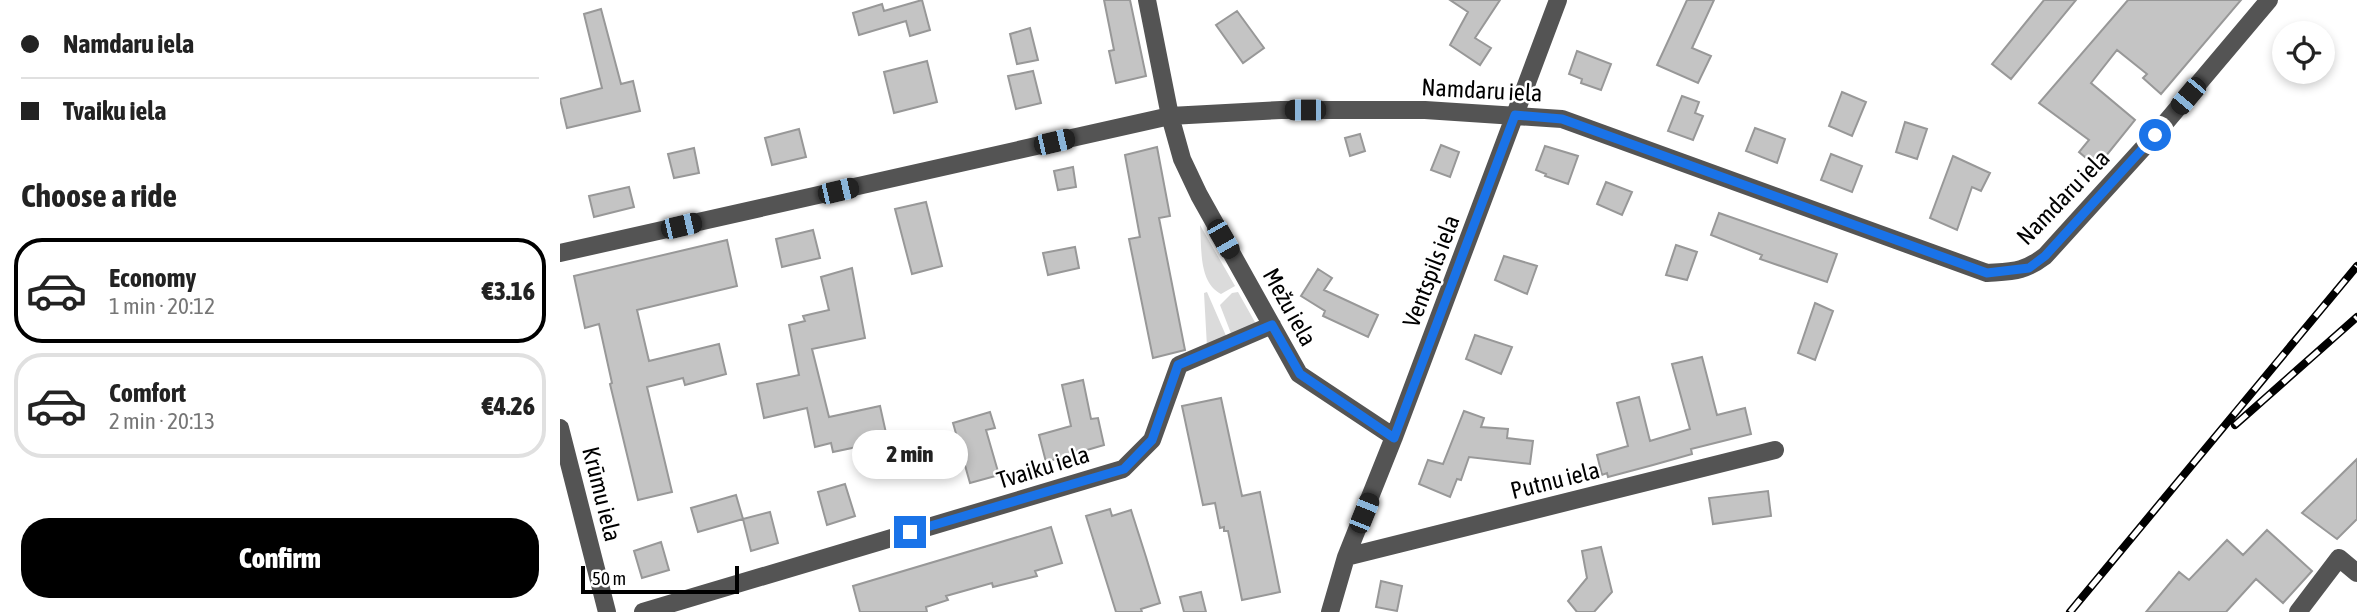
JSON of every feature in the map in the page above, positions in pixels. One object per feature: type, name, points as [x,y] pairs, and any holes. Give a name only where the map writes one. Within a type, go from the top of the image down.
[{"type":"street","name":"Mežu iela","points":[[1147,0],[1170,116],[1182,159],[1199,195],[1272,325],[1300,374],[1394,438]]},
{"type":"street","name":"Ventspils iela","points":[[1346,557],[1394,438],[1558,0]]},
{"type":"street","name":"Namdaru iela","points":[[560,253],[1170,116],[1280,110],[1425,110],[1562,119],[1987,273],[2014,271],[2029,268],[2045,256],[2155,135],[2269,0]]},
{"type":"street","name":"Tvaiku iela","points":[[643,612],[1124,469],[1152,440],[1178,365],[1272,325]]},
{"type":"street","name":"Krūmu iela","points":[[560,428],[607,612]]},
{"type":"street","name":"Putnu iela","points":[[1346,557],[1775,450]]},
{"type":"street","points":[[1330,612],[1346,557]]},
{"type":"street","points":[[2298,612],[2339,558],[2357,573]]},
{"type":"shaded area","points":[[1200,225],[1235,286],[1221,294],[1208,281],[1205,273]]},
{"type":"shaded area","points":[[1207,292],[1227,338],[1207,347],[1204,293]]},
{"type":"shaded area","points":[[1238,292],[1256,324],[1232,336],[1220,305],[1232,293]]},
{"type":"building","points":[[922,0],[930,30],[910,36],[906,21],[859,35],[853,13],[882,4],[884,11]]},
{"type":"building","points":[[1104,0],[1130,0],[1146,76],[1116,83],[1109,51],[1114,50]]},
{"type":"building","points":[[1450,0],[1500,0],[1475,38],[1491,48],[1480,65],[1450,45],[1468,12]]},
{"type":"building","points":[[1687,0],[1714,0],[1692,48],[1711,56],[1698,83],[1657,65]]},
{"type":"building","points":[[2044,0],[2076,0],[2011,79],[1992,64]]},
{"type":"building","points":[[2128,0],[2241,0],[2161,94],[2143,78],[2147,74],[2117,50],[2091,83],[2135,120],[2097,167],[2079,152],[2089,140],[2039,103]]},
{"type":"building","points":[[601,9],[621,84],[633,81],[640,111],[567,128],[560,99],[602,88],[584,14]]},
{"type":"building","points":[[1237,11],[1264,48],[1243,63],[1216,25]]},
{"type":"building","points":[[1030,28],[1038,60],[1017,64],[1010,34]]},
{"type":"building","points":[[1577,51],[1611,64],[1601,90],[1581,83],[1582,79],[1569,74]]},
{"type":"building","points":[[927,61],[937,102],[894,113],[884,72]]},
{"type":"building","points":[[1033,71],[1041,103],[1016,109],[1008,76]]},
{"type":"building","points":[[1842,92],[1866,102],[1852,136],[1829,126]]},
{"type":"building","points":[[1682,96],[1699,102],[1695,113],[1703,116],[1693,140],[1668,131]]},
{"type":"building","points":[[1905,122],[1927,129],[1917,159],[1896,152]]},
{"type":"building","points":[[1755,128],[1785,139],[1777,163],[1746,151]]},
{"type":"building","points":[[799,129],[806,157],[772,165],[765,138]]},
{"type":"building","points":[[1360,134],[1365,151],[1350,156],[1345,138]]},
{"type":"building","points":[[1441,145],[1459,152],[1450,177],[1431,170]]},
{"type":"building","points":[[1545,146],[1578,156],[1568,184],[1536,170]]},
{"type":"building","points":[[1157,147],[1170,216],[1159,218],[1185,350],[1153,358],[1129,239],[1140,237],[1125,155]]},
{"type":"building","points":[[694,148],[699,173],[674,178],[668,154]]},
{"type":"building","points":[[1831,154],[1862,166],[1852,192],[1821,180]]},
{"type":"building","points":[[1953,156],[1990,173],[1981,191],[1972,187],[1957,230],[1930,218]]},
{"type":"building","points":[[1073,167],[1076,187],[1058,190],[1054,171]]},
{"type":"building","points":[[1606,182],[1632,192],[1622,215],[1597,204]]},
{"type":"building","points":[[629,187],[634,207],[594,217],[589,196]]},
{"type":"building","points":[[926,202],[942,266],[912,274],[895,209]]},
{"type":"building","points":[[1719,213],[1837,254],[1827,282],[1760,259],[1762,255],[1711,235]]},
{"type":"building","points":[[813,230],[820,258],[782,267],[776,239]]},
{"type":"building","points":[[727,240],[737,286],[637,310],[649,361],[719,344],[726,374],[685,385],[683,378],[647,387],[672,492],[638,500],[610,384],[612,383],[599,324],[585,328],[574,276]]},
{"type":"building","points":[[1676,245],[1697,252],[1687,280],[1666,275]]},
{"type":"building","points":[[1075,247],[1079,268],[1048,275],[1043,253]]},
{"type":"building","points":[[1504,256],[1537,266],[1527,294],[1495,280]]},
{"type":"building","points":[[852,268],[865,338],[812,349],[829,417],[880,406],[890,451],[903,447],[909,468],[879,477],[871,444],[833,452],[831,443],[815,447],[807,408],[764,418],[757,384],[799,375],[789,325],[805,321],[803,316],[829,310],[821,277]]},
{"type":"building","points":[[1318,269],[1332,278],[1324,290],[1378,315],[1368,337],[1323,316],[1325,311],[1301,296]]},
{"type":"building","points":[[1815,303],[1833,311],[1815,360],[1798,353]]},
{"type":"building","points":[[1475,335],[1512,347],[1501,374],[1466,359]]},
{"type":"building","points":[[1702,357],[1717,415],[1745,408],[1751,434],[1691,449],[1692,454],[1653,465],[1608,477],[1607,473],[1602,475],[1597,455],[1628,446],[1617,403],[1639,397],[1650,441],[1690,429],[1672,364]]},
{"type":"building","points":[[1083,380],[1091,419],[1098,418],[1104,445],[1046,462],[1039,435],[1071,426],[1062,385]]},
{"type":"building","points":[[1221,398],[1242,496],[1260,492],[1280,592],[1242,600],[1228,531],[1224,531],[1224,527],[1220,528],[1215,503],[1203,505],[1182,406]]},
{"type":"building","points":[[1464,411],[1484,418],[1481,427],[1508,429],[1507,438],[1533,441],[1530,464],[1469,457],[1461,480],[1457,479],[1450,497],[1419,484],[1428,460],[1443,464]]},
{"type":"building","points":[[990,412],[995,428],[986,430],[999,475],[970,483],[953,423]]},
{"type":"building","points":[[2357,459],[2357,519],[2337,539],[2302,513]]},
{"type":"building","points":[[845,484],[855,516],[827,525],[818,492]]},
{"type":"building","points":[[1768,491],[1771,516],[1713,524],[1709,498]]},
{"type":"building","points":[[736,495],[743,519],[698,532],[691,508]]},
{"type":"building","points":[[1110,509],[1112,516],[1131,510],[1146,557],[1160,603],[1141,609],[1142,612],[1116,612],[1086,516]]},
{"type":"building","points":[[770,512],[778,543],[751,551],[743,519]]},
{"type":"building","points":[[1051,527],[1062,563],[1035,571],[1037,576],[993,587],[992,583],[946,596],[948,600],[926,607],[927,612],[860,612],[853,586]]},
{"type":"building","points":[[2267,530],[2312,571],[2283,603],[2256,579],[2226,612],[2146,612],[2179,572],[2189,580],[2227,540],[2243,555]]},
{"type":"building","points":[[661,542],[669,570],[642,578],[634,551]]},
{"type":"building","points":[[1601,547],[1612,592],[1594,612],[1577,612],[1568,601],[1587,578],[1582,551]]},
{"type":"building","points":[[1381,581],[1402,586],[1397,611],[1376,607]]},
{"type":"building","points":[[1201,592],[1206,612],[1184,612],[1180,597]]},
{"type":"railway","points":[[2070,612],[2357,266]]},
{"type":"railway","points":[[2235,425],[2357,317]]},
{"type":"route","points":[[910,532],[1124,469],[1152,440],[1178,365],[1272,325],[1300,374],[1394,438],[1515,115],[1562,119],[1987,273],[2029,268],[2045,256],[2155,135]]}]
